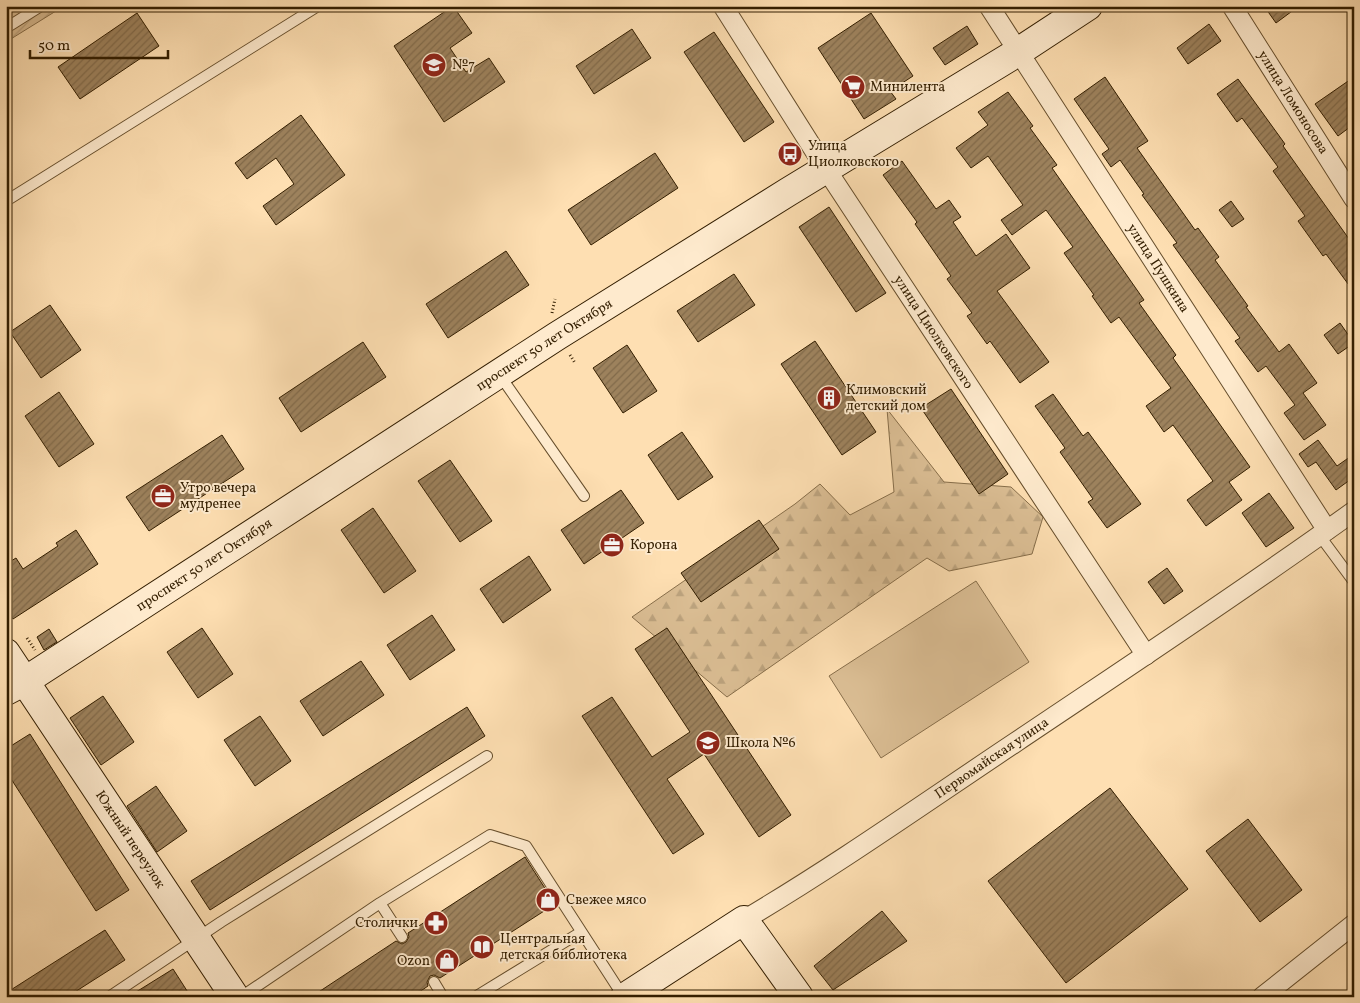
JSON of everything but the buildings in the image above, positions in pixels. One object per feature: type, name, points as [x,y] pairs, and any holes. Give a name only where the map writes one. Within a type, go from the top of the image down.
[{"type":"main road","name":"проспект 50 лет Октября","points":[[16,686],[498,374],[826,169],[1018,52],[1088,6]]},
{"type":"main road","name":"Южный переулок","points":[[6,653],[16,686],[196,939],[235,997]]},
{"type":"main road","name":"Первомайская улица","points":[[624,997],[744,920]]},
{"type":"main road","points":[[744,920],[799,997]]},
{"type":"street","name":"улица Циолковского","points":[[723,6],[826,169],[1146,655]]},
{"type":"street","name":"улица Пушкина","points":[[989,6],[1323,533]]},
{"type":"street","name":"улица Ломоносова","points":[[1232,6],[1354,199]]},
{"type":"street","name":"Первомайская улица","points":[[744,920],[797,888],[1146,655],[1354,511]]},
{"type":"street","points":[[1262,997],[1354,924]]},
{"type":"lane","points":[[6,28],[41,6]]},
{"type":"lane","points":[[6,201],[318,6]]},
{"type":"lane","points":[[498,374],[584,496]]},
{"type":"lane","points":[[1323,533],[1354,582]]},
{"type":"lane","points":[[109,997],[220,922],[487,756]]},
{"type":"lane","points":[[241,997],[380,903],[490,835],[526,846],[624,997]]},
{"type":"lane","points":[[380,903],[402,937]]},
{"type":"lane","points":[[475,997],[581,932]]},
{"type":"lane","points":[[434,982],[443,997]]},
{"type":"green space","points":[[6,6],[64,6],[6,42]]},
{"type":"green space","points":[[887,409],[944,482],[1011,487],[1043,517],[1032,554],[949,571],[927,558],[727,697],[632,617],[795,504],[820,484],[850,515],[894,492]]},
{"type":"green space","points":[[976,581],[1029,662],[881,758],[829,676]]},
{"type":"place","name":"№7","points":[[434,65]]},
{"type":"place","name":"Минилента","points":[[853,87]]},
{"type":"place","name":"Улица Циолковского","points":[[790,154]]},
{"type":"place","name":"Климовский детский дом","points":[[829,398]]},
{"type":"place","name":"Утро вечера мудренее","points":[[163,496]]},
{"type":"place","name":"Корона","points":[[612,545]]},
{"type":"place","name":"Школа №6","points":[[708,743]]},
{"type":"place","name":"Свежее мясо","points":[[548,900]]},
{"type":"place","name":"Столички","points":[[436,923]]},
{"type":"place","name":"Центральная детская библиотека","points":[[482,947]]},
{"type":"place","name":"Ozon","points":[[447,961]]}]
